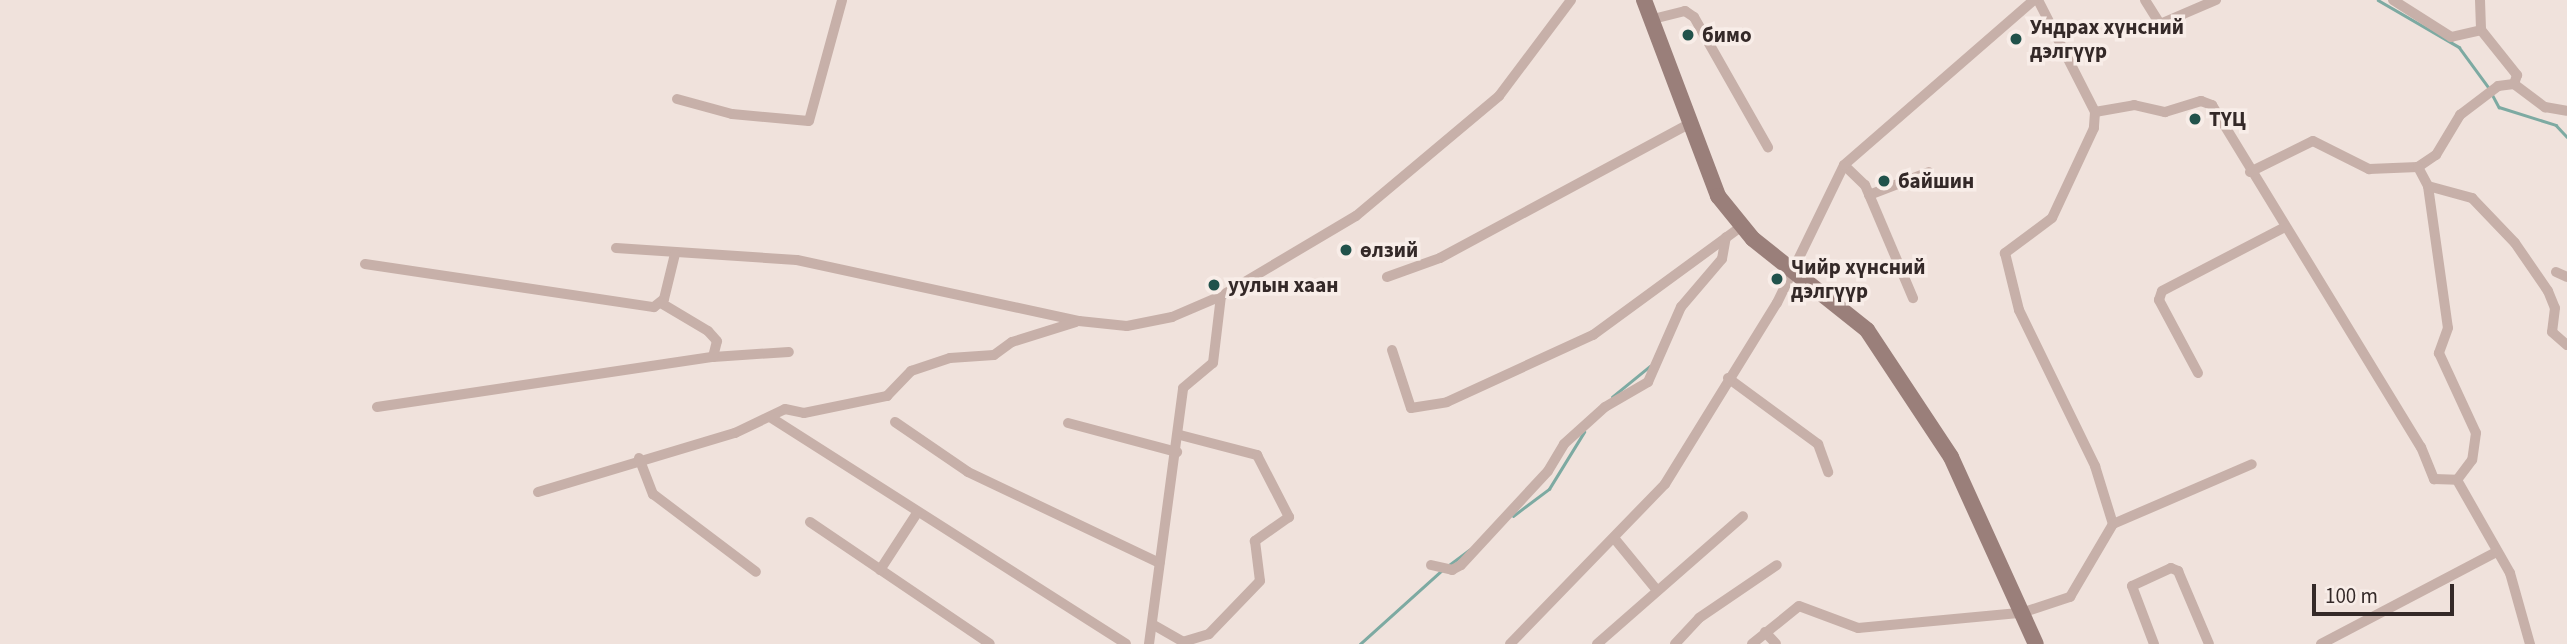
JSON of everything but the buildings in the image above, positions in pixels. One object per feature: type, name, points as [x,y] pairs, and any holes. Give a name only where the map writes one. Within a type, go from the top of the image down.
[{"type":"main road","points":[[1644,0],[1718,196],[1742,226],[1867,330],[1951,457],[2036,644]]},
{"type":"street","points":[[677,99],[732,114],[809,121],[842,0]]},
{"type":"street","points":[[616,248],[797,260],[1079,321],[1127,326],[1172,317],[1221,296],[1356,216],[1499,96],[1571,0]]},
{"type":"street","points":[[1510,644],[1665,484],[1794,267],[1844,165],[2036,0],[2095,112],[2088,142],[2052,218],[2005,253],[2019,310],[2095,466],[2113,523]]},
{"type":"street","points":[[2145,0],[2161,24],[2216,0]]},
{"type":"street","points":[[2393,0],[2451,37],[2482,30]]},
{"type":"street","points":[[2480,0],[2482,30],[2517,75],[2514,84]]},
{"type":"street","points":[[1653,19],[1685,12],[1694,17],[1768,147]]},
{"type":"street","points":[[2250,172],[2313,141],[2369,169],[2418,167],[2436,155],[2460,115],[2498,86],[2514,84],[2545,107],[2567,111]]},
{"type":"street","points":[[2095,112],[2134,104],[2165,112],[2206,101],[2421,447],[2434,479],[2457,480]]},
{"type":"street","points":[[1387,277],[1440,258],[1691,123]]},
{"type":"street","points":[[1844,165],[1869,195],[1913,298]]},
{"type":"street","points":[[2418,167],[2428,186],[2448,328],[2439,353],[2476,433],[2472,460],[2457,480]]},
{"type":"street","points":[[1869,195],[1929,172]]},
{"type":"street","points":[[2428,186],[2472,198],[2515,243],[2548,291],[2555,308],[2552,332],[2567,345]]},
{"type":"street","points":[[1391,350],[1411,408],[1447,402],[1593,335],[1742,226]]},
{"type":"street","points":[[2197,373],[2159,300],[2162,292],[2285,227]]},
{"type":"street","points":[[1435,567],[1452,570],[1548,471],[1564,444],[1605,407],[1648,382],[1681,307],[1722,259],[1726,237]]},
{"type":"street","points":[[661,303],[675,254]]},
{"type":"street","points":[[365,264],[408,275],[661,303],[708,331],[717,341],[713,356]]},
{"type":"street","points":[[2556,272],[2567,277]]},
{"type":"street","points":[[1149,644],[1180,435],[1183,388],[1213,363],[1221,296]]},
{"type":"street","points":[[538,492],[639,458],[736,433],[785,409],[804,413],[887,396],[911,371],[950,358],[994,355],[1012,342],[1079,321]]},
{"type":"street","points":[[377,407],[713,356],[789,352]]},
{"type":"street","points":[[1728,378],[1818,444],[1828,472]]},
{"type":"street","points":[[770,417],[1126,644]]},
{"type":"street","points":[[895,422],[968,472],[1160,563]]},
{"type":"street","points":[[1068,422],[1177,452]]},
{"type":"street","points":[[1152,624],[1185,643],[1209,634],[1260,581],[1255,541],[1289,517],[1257,455],[1180,435]]},
{"type":"street","points":[[639,458],[653,494],[756,572]]},
{"type":"street","points":[[1752,644],[1803,606],[1858,628],[2021,613],[2078,590],[2113,523],[2252,464]]},
{"type":"street","points":[[2457,480],[2510,573],[2530,644]]},
{"type":"street","points":[[880,570],[917,513]]},
{"type":"street","points":[[1597,644],[1655,589],[1743,516]]},
{"type":"street","points":[[810,522],[990,644]]},
{"type":"street","points":[[1614,538],[1655,589]]},
{"type":"street","points":[[2321,644],[2496,552]]},
{"type":"street","points":[[1675,644],[1699,618],[1777,565]]},
{"type":"street","points":[[2154,644],[2132,586],[2171,568],[2178,571],[2209,644]]},
{"type":"street","points":[[1765,632],[1776,644]]},
{"type":"waterway","points":[[2378,0],[2459,47],[2489,88]]},
{"type":"waterway","points":[[2492,94],[2499,107],[2556,125],[2567,137]]},
{"type":"waterway","points":[[1612,397],[1650,366]]},
{"type":"waterway","points":[[1513,516],[1549,489],[1584,432]]},
{"type":"waterway","points":[[1449,565],[1469,550]]},
{"type":"waterway","points":[[1360,644],[1441,571]]},
{"type":"place","name":"бимо","points":[[1688,35]]},
{"type":"place","name":"Ундрах хүнсний дэлгүүр","points":[[2016,39]]},
{"type":"place","name":"ТҮЦ","points":[[2195,119]]},
{"type":"place","name":"байшин","points":[[1884,181]]},
{"type":"place","name":"өлзий","points":[[1346,250]]},
{"type":"place","name":"Чийр хүнсний дэлгүүр","points":[[1777,279]]},
{"type":"place","name":"уулын хаан","points":[[1214,285]]}]
